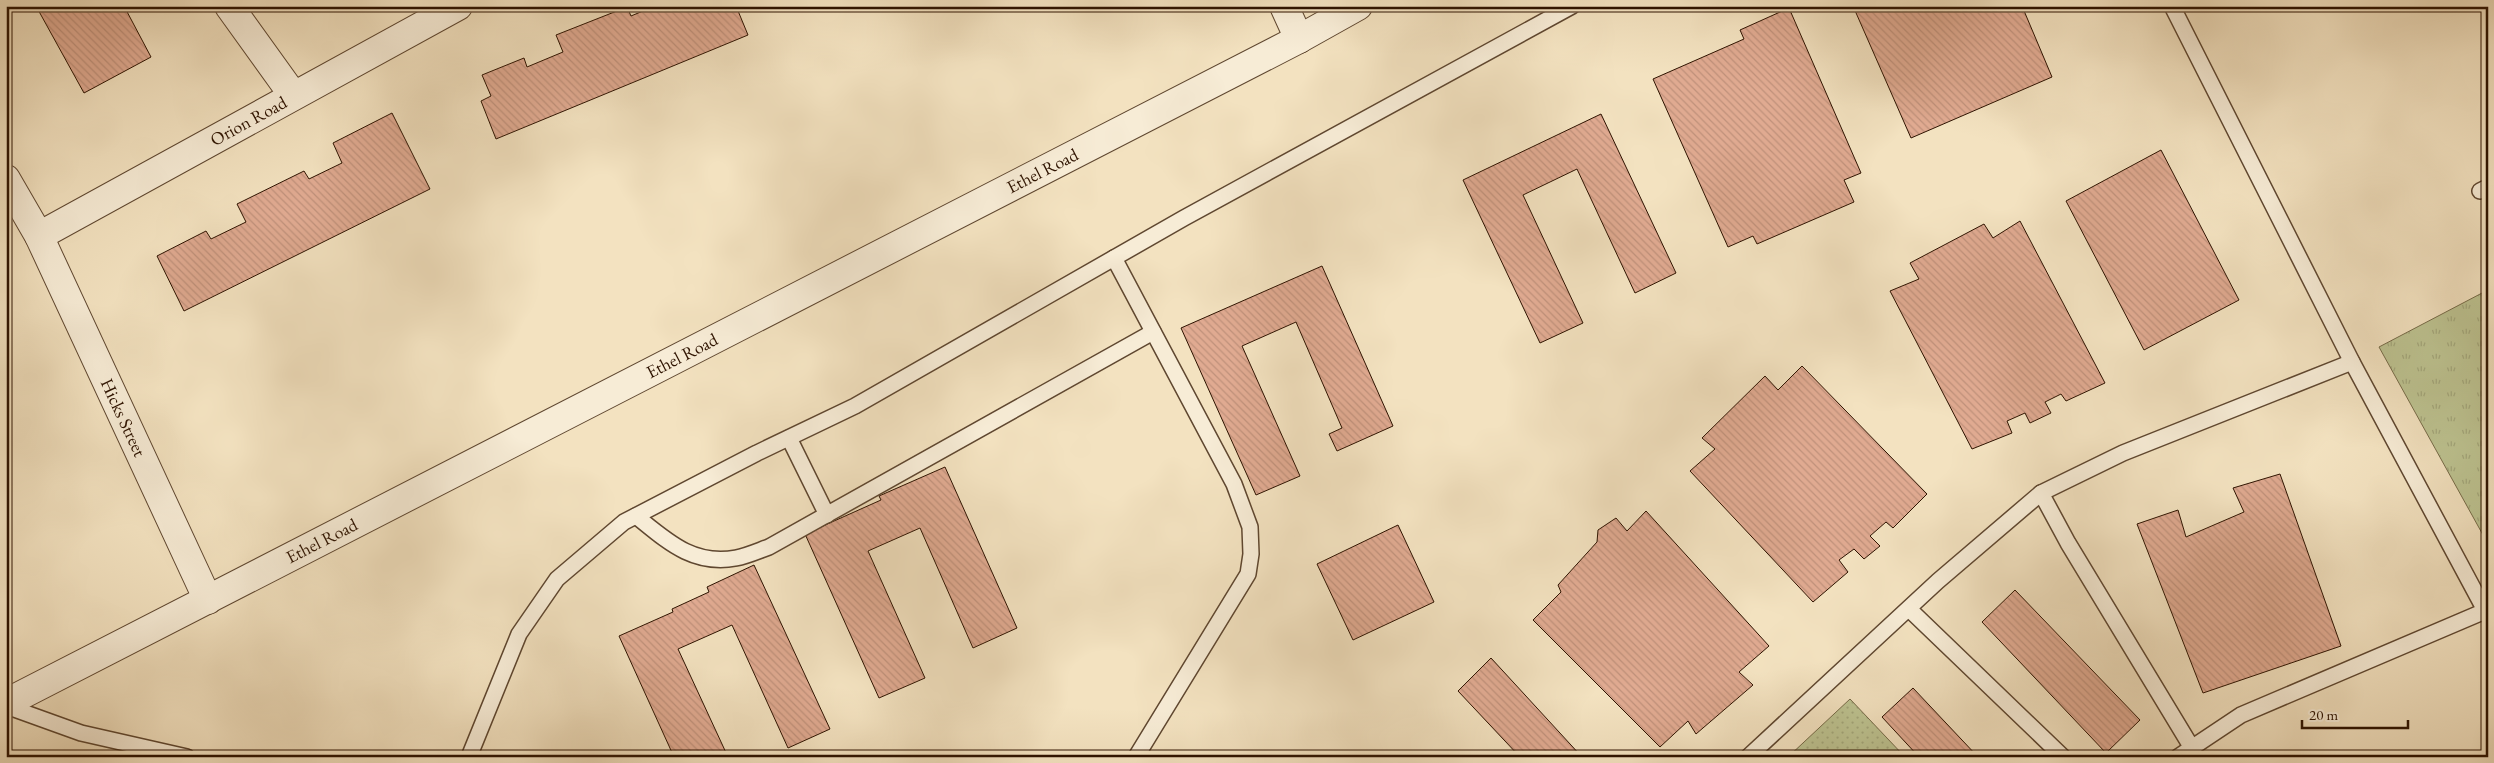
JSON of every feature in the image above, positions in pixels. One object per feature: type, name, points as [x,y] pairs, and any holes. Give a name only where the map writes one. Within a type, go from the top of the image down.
[{"type":"street","points":[[229,6],[293,95]]},
{"type":"street","name":"Orion Road","points":[[39,236],[458,6]]},
{"type":"street","points":[[1284,6],[1299,39]]},
{"type":"street","name":"Ethel Road","points":[[6,704],[1299,39],[1358,6]]},
{"type":"street","name":"Hicks Street","points":[[6,179],[39,236],[208,600]]},
{"type":"lane","points":[[468,757],[519,634],[557,579],[624,522],[855,406],[1114,258],[1572,6]]},
{"type":"lane","points":[[2172,6],[2352,362],[2486,614],[2241,715],[2178,757]]},
{"type":"lane","points":[[1114,258],[1234,484],[1250,527],[1251,554],[1248,574],[1136,757]]},
{"type":"lane","points":[[636,516],[680,551],[709,559],[736,558],[769,547],[1153,332]]},
{"type":"lane","points":[[1748,757],[1909,608],[2041,493],[2123,453],[2352,362]]},
{"type":"lane","points":[[789,438],[827,515]]},
{"type":"lane","points":[[2041,493],[2068,543],[2192,748]]},
{"type":"lane","points":[[1909,608],[2063,757]]},
{"type":"lane","points":[[6,704],[81,733],[187,757]]},
{"type":"green space","points":[[2484,292],[2488,298],[2488,544],[2379,347]]},
{"type":"green space","points":[[1850,699],[1905,757],[1788,757]]},
{"type":"building","points":[[36,6],[124,6],[151,57],[84,93]]},
{"type":"building","points":[[655,6],[736,6],[748,35],[496,139],[481,101],[491,96],[482,75],[524,58],[527,67],[563,52],[556,35],[627,7],[631,16]]},
{"type":"building","points":[[1853,6],[2022,6],[2052,77],[1911,138]]},
{"type":"building","points":[[1789,8],[1861,173],[1844,180],[1854,202],[1757,244],[1753,236],[1728,247],[1653,79],[1744,39],[1740,30]]},
{"type":"building","points":[[392,113],[430,189],[184,311],[157,256],[206,231],[211,239],[246,222],[237,204],[304,171],[309,179],[342,163],[333,143]]},
{"type":"building","points":[[1601,114],[1676,273],[1635,293],[1577,169],[1523,195],[1583,323],[1540,343],[1463,180]]},
{"type":"building","points":[[2161,150],[2239,300],[2144,350],[2066,201]]},
{"type":"building","points":[[2020,221],[2105,383],[2066,401],[2061,394],[2045,402],[2051,413],[2030,423],[2025,413],[2007,421],[2012,433],[1972,449],[1890,291],[1919,279],[1910,263],[1984,224],[1993,238]]},
{"type":"building","points":[[1322,266],[1393,426],[1337,451],[1329,434],[1342,428],[1296,322],[1242,346],[1300,476],[1256,495],[1181,328]]},
{"type":"building","points":[[1802,366],[1927,494],[1893,528],[1886,522],[1870,536],[1880,546],[1864,559],[1854,549],[1839,560],[1848,572],[1813,602],[1690,471],[1715,449],[1702,438],[1765,376],[1778,390]]},
{"type":"building","points":[[945,467],[1017,628],[973,648],[920,528],[868,551],[925,678],[879,698],[805,534],[881,500],[879,496]]},
{"type":"building","points":[[2280,474],[2341,646],[2203,693],[2137,524],[2178,510],[2186,537],[2244,512],[2233,488]]},
{"type":"building","points":[[1646,511],[1769,646],[1739,672],[1753,685],[1696,734],[1688,721],[1660,747],[1533,620],[1561,592],[1558,585],[1597,542],[1598,530],[1616,518],[1627,531]]},
{"type":"building","points":[[1398,525],[1434,602],[1353,640],[1317,564]]},
{"type":"building","points":[[754,565],[830,729],[788,748],[732,625],[678,649],[728,757],[674,757],[619,636],[673,612],[672,609],[709,592],[707,587]]},
{"type":"building","points":[[2015,590],[2140,720],[2106,753],[1982,622]]},
{"type":"building","points":[[1491,658],[1582,757],[1520,757],[1458,691]]},
{"type":"building","points":[[1913,688],[1978,757],[1919,757],[1882,717]]}]
